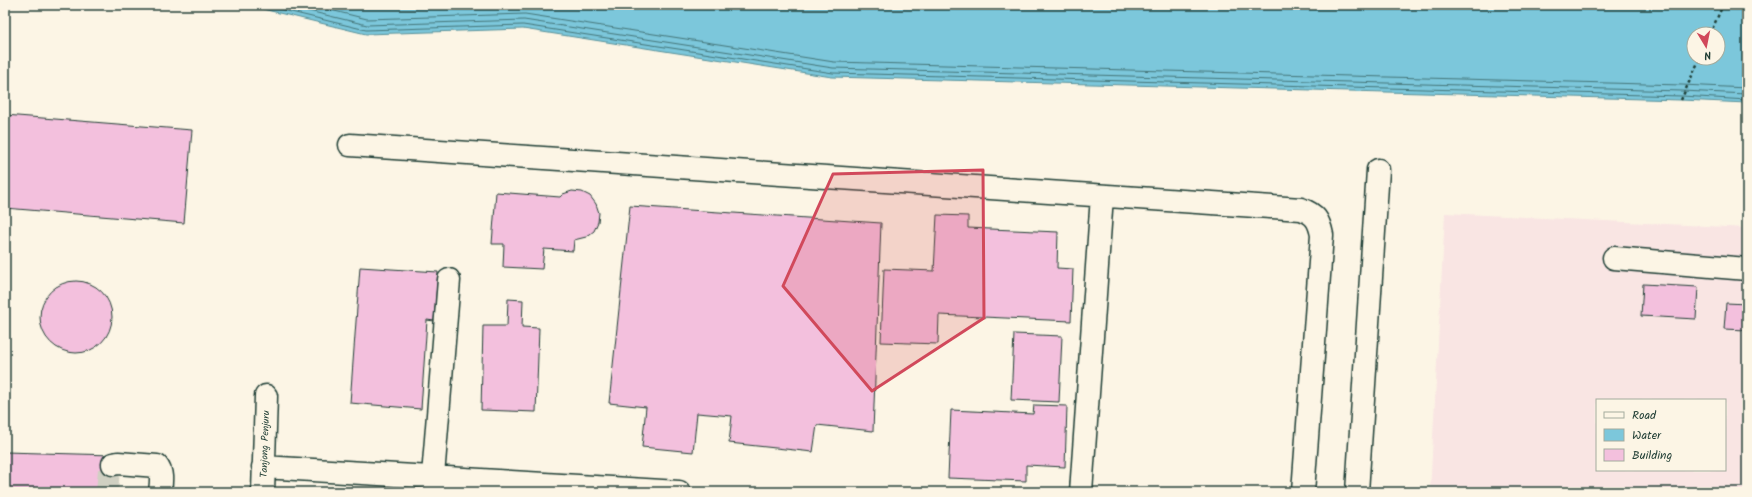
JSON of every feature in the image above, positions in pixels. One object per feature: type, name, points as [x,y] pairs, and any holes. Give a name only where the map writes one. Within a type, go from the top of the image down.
[{"type":"street","points":[[350,145],[1301,209],[1312,213],[1319,222],[1322,234],[1303,492]]},
{"type":"street","points":[[1356,492],[1378,170]]},
{"type":"street","points":[[1081,492],[1102,196]]},
{"type":"street","points":[[1614,258],[1747,269]]},
{"type":"street","points":[[433,476],[449,280]]},
{"type":"street","name":"Tanjong Penjuru","points":[[263,492],[266,396]]},
{"type":"street","points":[[113,464],[118,463],[157,466],[161,475],[160,492]]},
{"type":"street","points":[[264,467],[679,492]]},
{"type":"path","points":[[1714,26],[1723,5]]},
{"type":"path","points":[[1681,100],[1696,66]]},
{"type":"highlighted area","points":[[983,170],[984,318],[872,391],[783,286],[833,174]]},
{"type":"shaded area","points":[[1445,213],[1747,228],[1747,492],[1430,492]]},
{"type":"water","points":[[246,5],[1747,5],[1747,103],[832,77],[523,29],[366,34]]},
{"type":"building","points":[[5,115],[192,130],[184,223],[5,208]]},
{"type":"building","points":[[572,191],[582,192],[590,196],[596,204],[599,213],[598,222],[594,231],[586,237],[574,240],[573,251],[544,249],[542,269],[503,267],[504,244],[492,244],[496,192],[560,197],[563,194]]},
{"type":"building","points":[[630,206],[881,223],[873,431],[817,425],[813,452],[729,443],[732,416],[697,413],[693,452],[642,447],[646,407],[609,403]]},
{"type":"building","points":[[937,215],[968,216],[968,228],[1058,232],[1057,268],[1073,269],[1071,321],[939,315],[938,344],[881,342],[884,269],[934,271]]},
{"type":"building","points":[[360,267],[438,272],[434,321],[427,320],[421,409],[350,403]]},
{"type":"building","points":[[76,281],[90,284],[102,291],[109,303],[112,317],[109,331],[102,343],[90,350],[76,353],[62,350],[50,343],[43,331],[40,317],[43,303],[50,291],[62,284]]},
{"type":"building","points":[[1643,284],[1698,287],[1696,319],[1641,316]]},
{"type":"building","points":[[508,299],[523,300],[522,327],[539,328],[536,412],[481,410],[483,326],[507,326]]},
{"type":"building","points":[[1726,303],[1747,304],[1747,330],[1724,329]]},
{"type":"building","points":[[1014,334],[1062,336],[1059,402],[1011,400]]},
{"type":"building","points":[[1034,405],[1067,406],[1065,467],[1026,465],[1026,481],[948,478],[951,410],[1033,414]]},
{"type":"building","points":[[5,452],[113,455],[112,492],[5,492]]},
{"type":"tunnel","points":[[107,492],[109,470],[113,464]]}]
